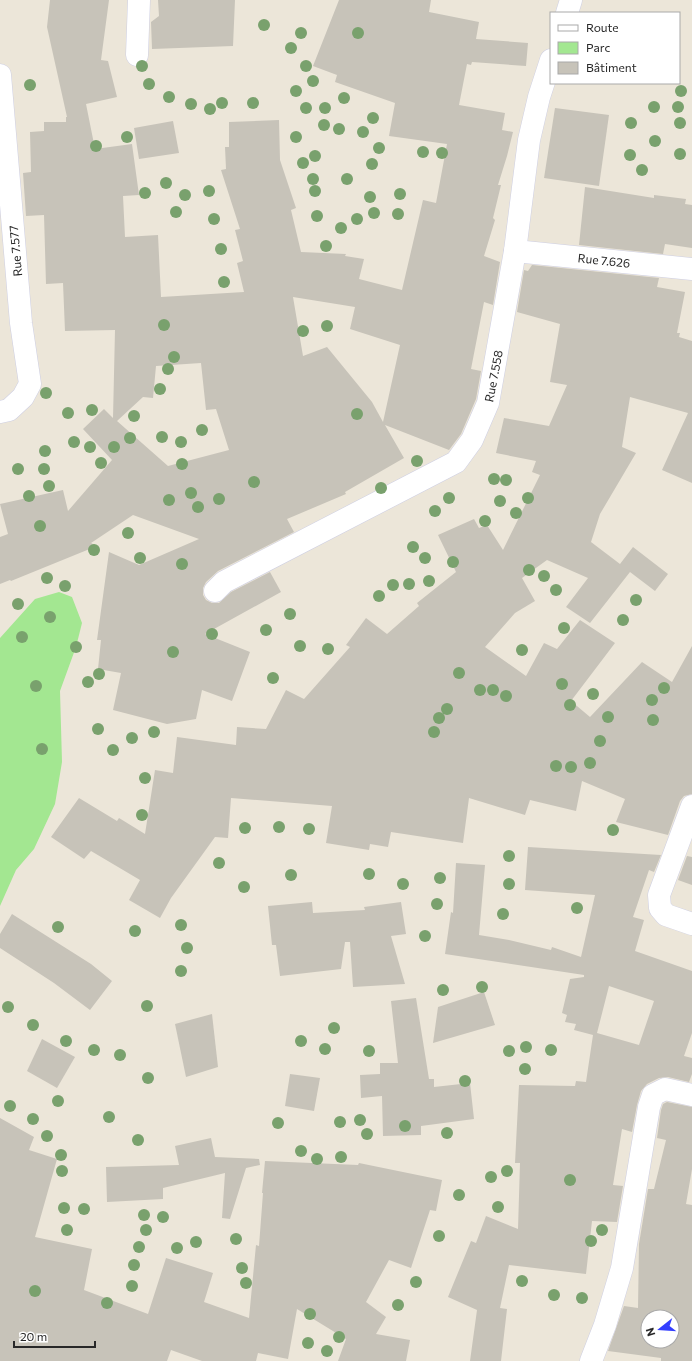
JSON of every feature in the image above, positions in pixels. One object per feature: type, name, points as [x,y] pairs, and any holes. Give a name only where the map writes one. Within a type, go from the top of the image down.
[{"type":"street","points":[[137,55],[139,0]]},
{"type":"street","points":[[567,12],[571,0]]},
{"type":"street","name":"Rue 7.558","points":[[215,591],[224,582],[456,462],[472,440],[488,403],[515,251],[530,140],[539,97],[550,63]]},
{"type":"street","name":"Rue 7.577","points":[[0,75],[21,323],[30,384],[23,397],[9,410],[0,412]]},
{"type":"street","name":"Rue 7.626","points":[[515,251],[692,269]]},
{"type":"street","points":[[692,806],[660,895],[660,908],[666,914],[692,924]]},
{"type":"street","points":[[591,1361],[605,1325],[622,1268],[649,1106],[653,1095],[665,1089],[692,1095]]},
{"type":"green space","points":[[59,592],[72,597],[82,623],[76,647],[60,691],[62,762],[55,804],[34,849],[16,870],[0,906],[0,638],[35,599]]},
{"type":"building","points":[[50,0],[109,0],[101,60],[108,61],[117,97],[86,104],[95,149],[132,144],[139,195],[123,196],[125,237],[158,235],[161,297],[244,292],[237,263],[243,261],[235,230],[240,229],[221,170],[226,169],[225,147],[229,147],[229,122],[279,120],[280,160],[296,208],[291,210],[301,252],[346,254],[345,256],[364,259],[359,279],[402,290],[423,200],[436,203],[447,144],[389,136],[395,103],[335,82],[337,75],[313,66],[339,0],[431,0],[429,12],[479,22],[476,39],[528,43],[526,66],[472,62],[471,65],[467,64],[459,105],[505,113],[502,130],[513,132],[498,185],[501,185],[493,218],[495,220],[484,256],[500,262],[493,305],[484,302],[471,369],[481,371],[476,399],[461,434],[449,450],[385,425],[404,458],[345,492],[346,494],[287,519],[294,532],[218,571],[206,582],[203,588],[203,595],[206,600],[212,603],[219,603],[231,592],[270,572],[281,592],[205,634],[250,652],[232,701],[202,690],[196,719],[167,724],[113,710],[121,673],[98,669],[101,640],[97,640],[109,552],[139,565],[199,539],[133,515],[91,543],[97,546],[11,581],[10,580],[0,584],[0,537],[8,534],[0,504],[63,490],[68,511],[112,460],[83,429],[104,409],[113,418],[115,330],[65,331],[63,283],[46,284],[44,215],[26,216],[23,173],[31,172],[30,132],[44,131],[44,122],[66,122],[67,117],[47,27]],"holes":[[[293,297],[355,307],[350,329],[400,345],[383,422],[372,402],[327,347],[303,356]],[[201,363],[206,410],[216,409],[229,450],[168,466],[117,421],[143,397],[153,398],[156,366]]]},
{"type":"building","points":[[158,0],[235,0],[233,46],[152,49],[151,22],[159,16]]},
{"type":"building","points":[[555,108],[609,115],[599,186],[544,178]]},
{"type":"building","points":[[173,121],[179,153],[139,159],[134,128]]},
{"type":"building","points":[[585,187],[654,198],[654,195],[686,199],[685,204],[692,205],[692,248],[665,244],[663,254],[579,245]]},
{"type":"building","points":[[532,265],[659,278],[657,287],[685,292],[677,333],[680,333],[679,337],[692,341],[692,483],[662,470],[688,413],[630,397],[622,447],[636,453],[600,514],[591,542],[620,564],[633,547],[668,574],[655,591],[630,572],[590,623],[566,607],[588,578],[547,560],[522,578],[535,601],[515,613],[485,647],[526,676],[544,643],[557,649],[580,620],[615,643],[571,701],[590,717],[642,662],[672,682],[692,646],[692,794],[684,796],[680,801],[668,835],[616,822],[625,799],[582,781],[576,811],[530,800],[525,815],[469,798],[463,843],[391,832],[388,847],[370,844],[369,850],[326,843],[332,806],[231,798],[228,838],[215,837],[171,898],[160,918],[129,900],[140,880],[91,851],[84,859],[51,837],[79,798],[117,821],[119,818],[145,834],[155,770],[173,773],[177,737],[236,745],[237,727],[266,729],[286,690],[304,699],[350,647],[346,645],[366,618],[387,634],[419,606],[417,603],[456,572],[438,535],[474,519],[479,528],[487,525],[503,550],[540,475],[532,472],[536,461],[496,453],[504,418],[549,426],[567,385],[550,382],[560,324],[517,312],[524,270],[528,271]]},
{"type":"building","points":[[528,847],[661,855],[654,872],[649,870],[633,917],[644,920],[635,951],[692,971],[692,1033],[684,1056],[692,1058],[692,1074],[689,1082],[668,1077],[659,1078],[647,1084],[641,1091],[632,1132],[622,1129],[613,1185],[623,1186],[617,1222],[592,1221],[586,1274],[509,1265],[500,1308],[507,1309],[501,1361],[470,1361],[477,1310],[448,1297],[471,1241],[476,1243],[486,1216],[518,1229],[520,1163],[515,1163],[519,1085],[575,1086],[576,1081],[586,1082],[593,1035],[574,1030],[576,1024],[565,1022],[567,1015],[562,1013],[570,979],[584,977],[584,975],[445,954],[451,912],[453,913],[456,863],[485,865],[479,935],[509,940],[551,950],[552,947],[581,957],[595,895],[525,890]],"holes":[[[609,986],[654,1001],[639,1045],[597,1033]]]},
{"type":"building","points":[[687,856],[692,857],[692,885],[678,880]]},
{"type":"building","points":[[312,902],[313,913],[365,910],[364,907],[401,902],[406,934],[391,936],[405,984],[353,987],[350,942],[345,942],[341,969],[280,976],[276,945],[272,945],[268,906]]},
{"type":"building","points":[[12,914],[91,964],[112,981],[90,1010],[54,983],[0,948],[0,934]]},
{"type":"building","points":[[484,992],[495,1025],[433,1043],[438,1007]]},
{"type":"building","points":[[416,998],[429,1079],[434,1079],[434,1087],[470,1083],[474,1119],[421,1126],[421,1135],[383,1136],[382,1096],[361,1098],[360,1075],[380,1074],[380,1063],[398,1063],[391,1001]]},
{"type":"building","points":[[212,1014],[218,1067],[186,1077],[175,1024]]},
{"type":"building","points":[[42,1039],[75,1057],[57,1088],[27,1071]]},
{"type":"building","points":[[290,1074],[320,1078],[314,1111],[285,1106]]},
{"type":"building","points":[[667,1102],[692,1107],[692,1169],[686,1204],[692,1205],[692,1361],[661,1361],[661,1358],[608,1351],[624,1306],[638,1308],[639,1244],[648,1189],[654,1189],[666,1140],[657,1138],[663,1104]]},
{"type":"building","points":[[0,1118],[34,1137],[29,1150],[57,1159],[35,1237],[92,1249],[84,1290],[148,1314],[166,1258],[213,1273],[204,1302],[249,1318],[256,1245],[259,1246],[265,1161],[358,1165],[359,1163],[442,1180],[436,1211],[430,1210],[411,1268],[389,1260],[366,1302],[386,1317],[376,1334],[410,1340],[406,1361],[338,1361],[346,1339],[297,1309],[288,1359],[258,1353],[256,1361],[202,1361],[171,1350],[167,1361],[0,1361]]},
{"type":"building","points":[[211,1138],[215,1157],[259,1159],[260,1165],[246,1168],[230,1219],[222,1218],[225,1173],[163,1188],[163,1199],[107,1202],[106,1167],[179,1165],[175,1146]]}]
